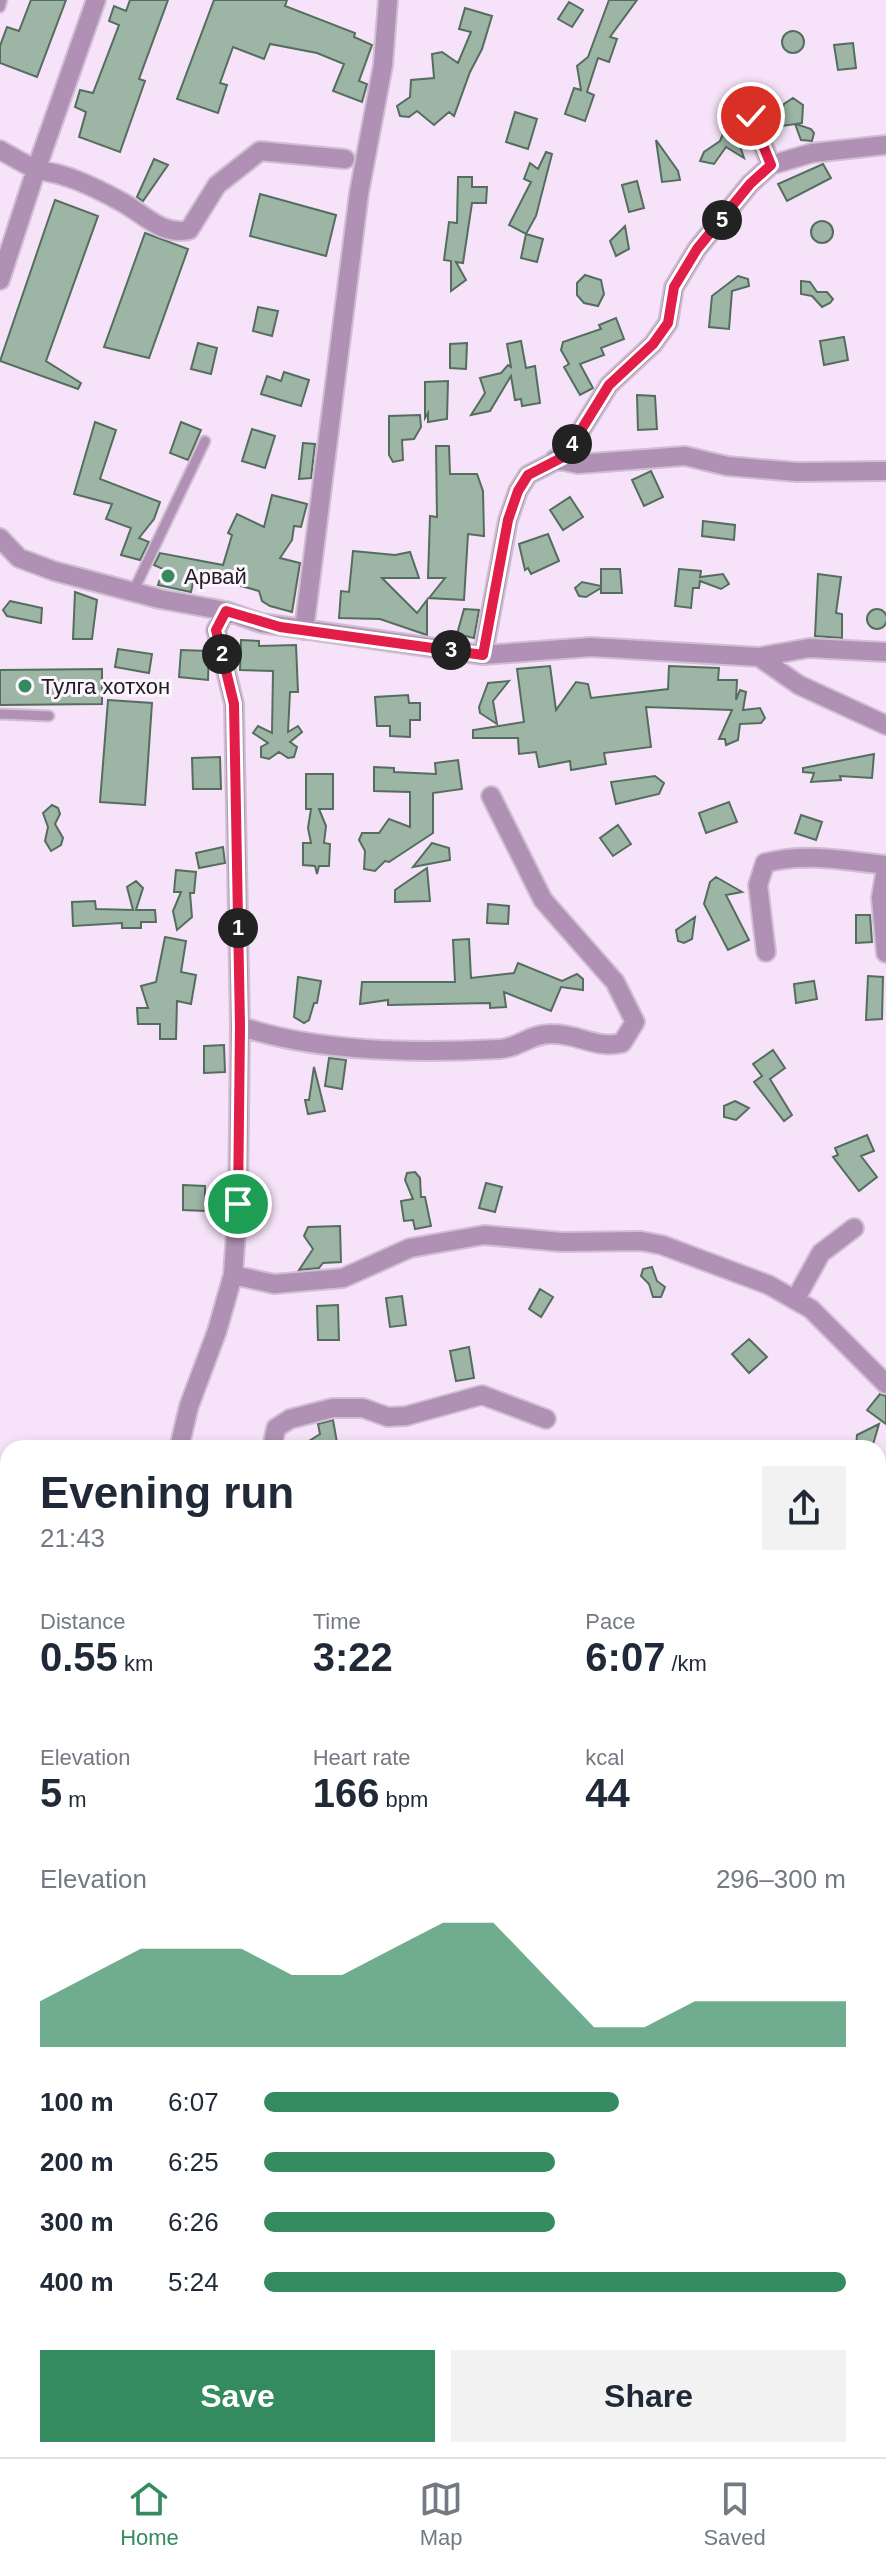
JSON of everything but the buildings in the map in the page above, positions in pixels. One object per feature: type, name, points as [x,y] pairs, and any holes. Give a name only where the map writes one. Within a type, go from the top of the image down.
[{"type":"street","points":[[0,280],[96,0]]},
{"type":"street","points":[[304,630],[359,193],[383,65],[388,0]]},
{"type":"street","points":[[751,116],[771,165]]},
{"type":"street","points":[[483,655],[508,520],[518,491],[528,475],[565,456],[609,385],[653,344],[668,323],[674,287],[697,249],[750,184],[771,165],[812,153],[886,145]]},
{"type":"street","points":[[0,150],[36,170],[59,173],[123,203],[151,223],[177,232],[189,230],[217,185],[260,151],[345,159]]},
{"type":"street","points":[[555,459],[578,464],[685,456],[727,466],[797,472],[886,471]]},
{"type":"street","points":[[0,538],[19,558],[133,592],[226,611],[261,623],[483,655],[591,647],[759,657],[809,648],[886,652]]},
{"type":"street","points":[[181,1440],[189,1406],[209,1355],[233,1275],[238,1204],[240,1026],[234,704],[216,630],[226,611]]},
{"type":"street","points":[[759,657],[799,685],[886,725]]},
{"type":"street","points":[[240,1026],[345,1047],[505,1049],[534,1035],[551,1033],[576,1036],[603,1047],[622,1043],[635,1022],[615,982],[543,900],[491,796]]},
{"type":"street","points":[[766,952],[758,885],[765,863],[781,858],[822,859],[886,867],[881,898],[886,953]]},
{"type":"street","points":[[795,1300],[821,1253],[854,1228]]},
{"type":"street","points":[[233,1275],[274,1284],[343,1278],[410,1248],[484,1235],[562,1242],[641,1241],[672,1248],[769,1285],[811,1309],[886,1384]]},
{"type":"street","points":[[274,1440],[276,1428],[290,1419],[333,1408],[363,1408],[388,1417],[406,1416],[482,1395],[546,1419]]},
{"type":"lane","points":[[0,7],[2,0]]},
{"type":"lane","points":[[133,592],[205,441]]},
{"type":"lane","points":[[0,714],[49,716]]},
{"type":"place","name":"Арвай","points":[[168,576]]},
{"type":"place","name":"Тулга хотхон","points":[[25,686]]},
{"type":"route","points":[[238,1204],[240,1026],[234,704],[216,630],[226,611],[280,627],[483,655],[508,520],[518,491],[528,475],[565,456],[609,385],[653,344],[668,323],[674,287],[697,249],[750,184],[771,165],[751,116]]}]
